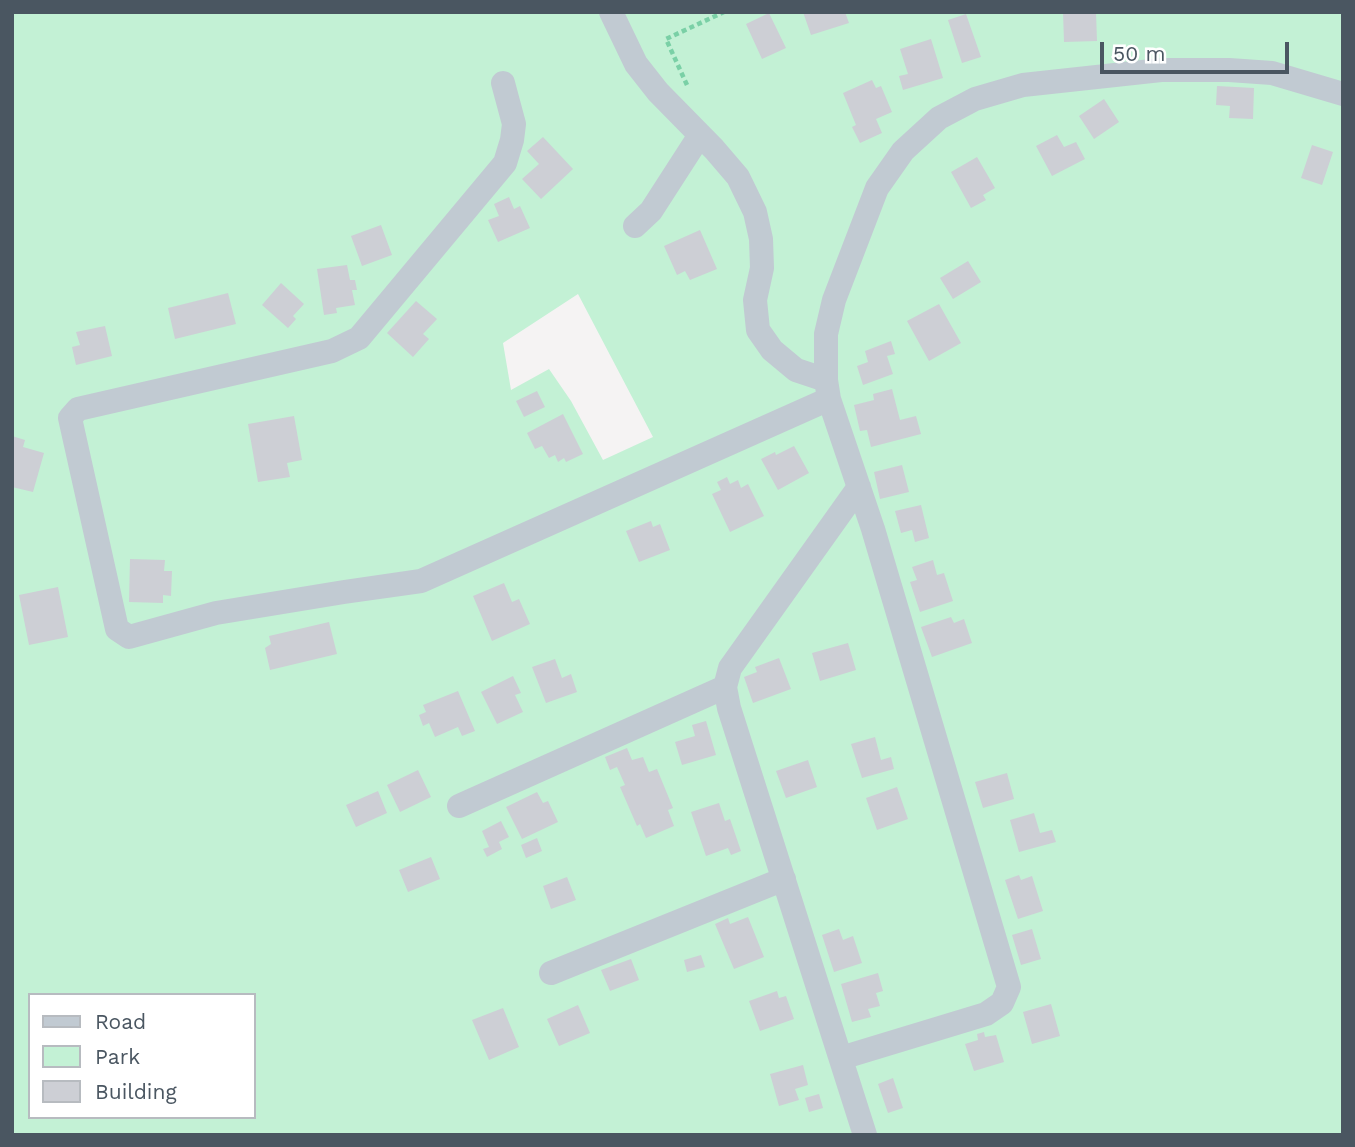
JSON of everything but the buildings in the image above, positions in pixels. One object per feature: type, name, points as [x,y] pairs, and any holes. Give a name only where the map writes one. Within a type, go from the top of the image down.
[{"type":"street","points":[[611,12],[636,64],[658,92],[738,177],[755,212],[761,239],[762,268],[755,300],[758,330],[772,350],[796,370],[828,389]]},
{"type":"street","points":[[841,1058],[986,1014],[1002,1003],[1009,987],[828,389],[826,334],[834,300],[877,188],[903,151],[939,118],[975,99],[1023,85],[1161,70],[1229,70],[1272,73],[1343,94]]},
{"type":"street","points":[[503,83],[514,124],[505,163],[359,338],[332,351],[78,409],[70,418],[117,629],[130,638],[216,613],[421,581],[828,389]]},
{"type":"street","points":[[635,226],[651,211],[700,135]]},
{"type":"street","points":[[859,487],[730,668],[725,687],[729,708],[865,1135]]},
{"type":"street","points":[[459,806],[725,687]]},
{"type":"street","points":[[551,973],[784,879]]},
{"type":"path","points":[[688,88],[666,39],[724,12]]},
{"type":"green space","points":[[12,12],[1343,12],[1343,1135],[12,1135]],"holes":[[[578,294],[653,437],[603,460],[571,401],[549,369],[511,390],[503,343]]]}]
